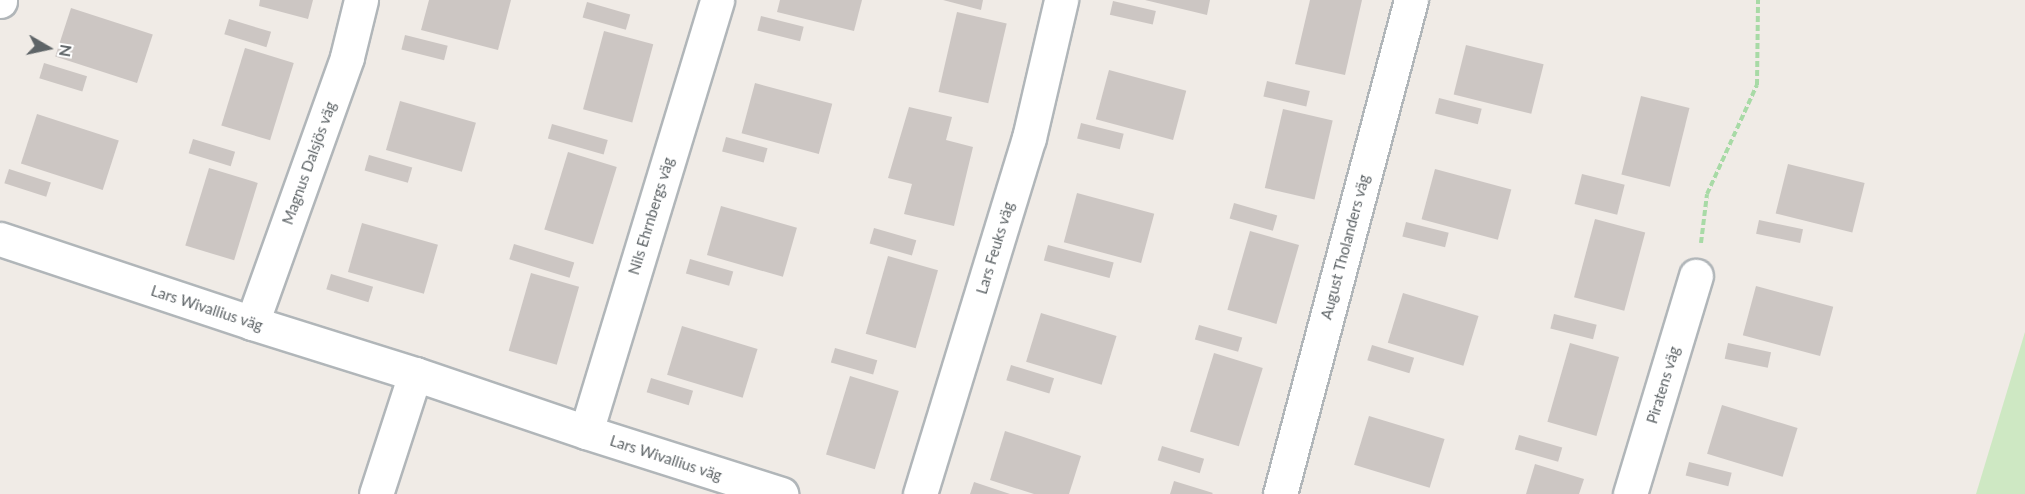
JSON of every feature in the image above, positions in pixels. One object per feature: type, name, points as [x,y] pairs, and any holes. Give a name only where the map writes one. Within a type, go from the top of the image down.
[{"type":"street","name":"Magnus Dalsjös väg","points":[[252,323],[347,57],[361,0]]},
{"type":"street","name":"Nils Ehrnbergs väg","points":[[586,432],[717,0]]},
{"type":"street","name":"Lars Feuks väg","points":[[920,494],[1029,138],[1061,0]]},
{"type":"street","name":"August Tholanders väg","points":[[1280,494],[1411,0]]},
{"type":"street","name":"Lars Wivallius väg","points":[[0,239],[781,494]]},
{"type":"street","name":"Piratens väg","points":[[1630,494],[1696,276]]},
{"type":"street","points":[[376,494],[415,374]]},
{"type":"path","points":[[1696,276],[1707,194],[1757,85],[1758,0]]},
{"type":"green space","points":[[2025,332],[2025,494],[1976,494]]},
{"type":"building","points":[[260,0],[313,0],[308,19],[259,6]]},
{"type":"building","points":[[429,0],[511,0],[498,50],[421,30]]},
{"type":"building","points":[[780,0],[862,0],[854,31],[777,12]]},
{"type":"building","points":[[943,0],[983,0],[981,10]]},
{"type":"building","points":[[1145,0],[1210,0],[1207,15]]},
{"type":"building","points":[[1310,0],[1362,0],[1345,75],[1295,64]]},
{"type":"building","points":[[1113,1],[1156,11],[1153,25],[1110,15]]},
{"type":"building","points":[[587,2],[630,14],[626,30],[583,17]]},
{"type":"building","points":[[71,8],[153,35],[137,83],[55,57]]},
{"type":"building","points":[[957,12],[1007,23],[988,103],[939,92]]},
{"type":"building","points":[[761,16],[804,27],[800,41],[757,31]]},
{"type":"building","points":[[229,19],[271,32],[266,47],[224,34]]},
{"type":"building","points":[[604,31],[653,44],[632,122],[583,109]]},
{"type":"building","points":[[405,35],[448,46],[444,60],[401,50]]},
{"type":"building","points":[[1466,45],[1544,64],[1531,114],[1454,94]]},
{"type":"building","points":[[245,48],[294,63],[270,140],[221,125]]},
{"type":"building","points":[[44,63],[87,76],[82,91],[39,78]]},
{"type":"building","points":[[1109,70],[1186,91],[1173,140],[1096,119]]},
{"type":"building","points":[[1267,81],[1310,91],[1306,106],[1263,97]]},
{"type":"building","points":[[755,83],[832,104],[819,154],[742,133]]},
{"type":"building","points":[[1641,96],[1690,108],[1670,187],[1621,175]]},
{"type":"building","points":[[1439,98],[1482,109],[1478,124],[1435,114]]},
{"type":"building","points":[[400,101],[476,123],[462,172],[386,150]]},
{"type":"building","points":[[909,107],[952,117],[946,140],[973,147],[954,226],[904,214],[912,184],[888,178]]},
{"type":"building","points":[[1283,109],[1333,120],[1314,199],[1265,188]]},
{"type":"building","points":[[37,114],[119,141],[103,190],[21,163]]},
{"type":"building","points":[[1081,123],[1124,134],[1120,149],[1077,139]]},
{"type":"building","points":[[552,124],[608,140],[604,154],[548,138]]},
{"type":"building","points":[[726,137],[768,148],[764,163],[722,151]]},
{"type":"building","points":[[193,139],[235,152],[231,166],[189,153]]},
{"type":"building","points":[[568,152],[617,167],[593,244],[544,229]]},
{"type":"building","points":[[369,155],[412,167],[408,183],[365,170]]},
{"type":"building","points":[[1788,164],[1865,183],[1852,233],[1776,213]]},
{"type":"building","points":[[209,168],[258,183],[234,260],[185,245]]},
{"type":"building","points":[[9,169],[51,183],[46,197],[4,183]]},
{"type":"building","points":[[1435,169],[1511,189],[1498,240],[1422,219]]},
{"type":"building","points":[[1582,174],[1625,185],[1617,215],[1575,204]]},
{"type":"building","points":[[1077,193],[1154,214],[1141,263],[1064,242]]},
{"type":"building","points":[[1234,203],[1277,215],[1273,231],[1230,218]]},
{"type":"building","points":[[721,206],[797,228],[783,277],[707,255]]},
{"type":"building","points":[[1595,219],[1645,232],[1624,311],[1574,297]]},
{"type":"building","points":[[1759,220],[1803,229],[1800,243],[1756,234]]},
{"type":"building","points":[[1406,222],[1449,233],[1445,247],[1402,237]]},
{"type":"building","points":[[362,223],[438,245],[424,294],[348,272]]},
{"type":"building","points":[[874,228],[916,240],[912,256],[870,243]]},
{"type":"building","points":[[1250,231],[1299,245],[1276,324],[1227,310]]},
{"type":"building","points":[[514,244],[574,262],[570,278],[509,259]]},
{"type":"building","points":[[1048,245],[1114,263],[1110,278],[1044,260]]},
{"type":"building","points":[[888,256],[938,270],[916,348],[866,334]]},
{"type":"building","points":[[690,259],[733,271],[729,286],[686,273]]},
{"type":"building","points":[[531,273],[579,287],[557,365],[509,351]]},
{"type":"building","points":[[331,274],[373,287],[368,302],[326,289]]},
{"type":"building","points":[[1756,286],[1833,307],[1820,356],[1743,335]]},
{"type":"building","points":[[1403,293],[1479,316],[1463,366],[1388,343]]},
{"type":"building","points":[[1041,313],[1117,336],[1102,385],[1026,362]]},
{"type":"building","points":[[1554,314],[1597,325],[1593,339],[1550,329]]},
{"type":"building","points":[[1199,325],[1242,337],[1238,352],[1195,339]]},
{"type":"building","points":[[682,326],[758,349],[743,398],[667,375]]},
{"type":"building","points":[[1570,343],[1619,357],[1596,436],[1547,422]]},
{"type":"building","points":[[1728,343],[1771,352],[1768,368],[1725,359]]},
{"type":"building","points":[[1372,345],[1414,358],[1409,373],[1367,360]]},
{"type":"building","points":[[835,348],[877,360],[873,375],[831,362]]},
{"type":"building","points":[[1214,353],[1263,368],[1239,446],[1190,431]]},
{"type":"building","points":[[1011,365],[1054,378],[1049,393],[1006,380]]},
{"type":"building","points":[[850,376],[899,391],[875,469],[826,454]]},
{"type":"building","points":[[651,378],[693,391],[689,405],[647,392]]},
{"type":"building","points":[[1722,405],[1798,428],[1783,477],[1707,454]]},
{"type":"building","points":[[1369,416],[1445,439],[1430,488],[1354,465]]},
{"type":"building","points":[[1005,431],[1081,456],[1069,494],[1034,494],[990,480]]},
{"type":"building","points":[[1519,435],[1562,447],[1558,462],[1515,449]]},
{"type":"building","points":[[1162,446],[1204,459],[1200,473],[1158,460]]},
{"type":"building","points":[[1689,462],[1732,473],[1728,486],[1686,476]]},
{"type":"building","points":[[1535,464],[1584,479],[1579,494],[1526,494]]},
{"type":"building","points":[[1174,481],[1213,493],[1170,494]]},
{"type":"building","points":[[974,482],[1010,494],[970,494]]}]
